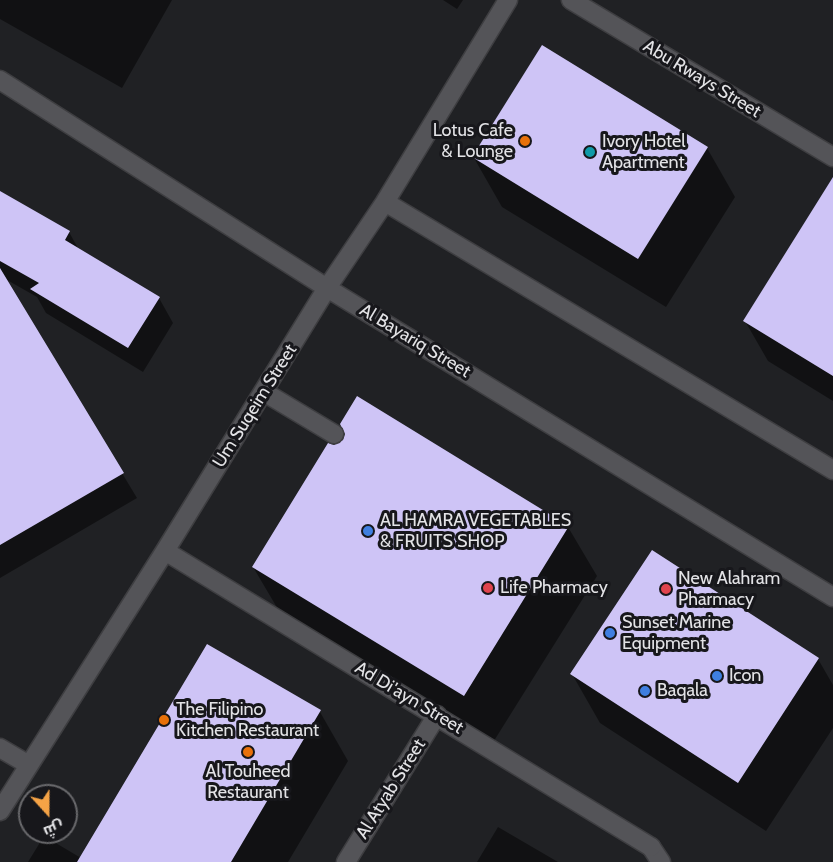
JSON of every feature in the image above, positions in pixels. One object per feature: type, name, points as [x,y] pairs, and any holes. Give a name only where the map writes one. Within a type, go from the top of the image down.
[{"type":"street","name":"Um Suqeim Street","points":[[0,812],[165,551],[327,288],[385,202],[508,0]]},
{"type":"street","name":"Abu Rways Street","points":[[571,0],[833,158]]},
{"type":"street","name":"Al Bayariq Street","points":[[0,80],[327,288],[833,597]]},
{"type":"street","points":[[385,202],[833,470]]},
{"type":"street","points":[[264,392],[334,434]]},
{"type":"street","name":"Ad Di'ayn Street","points":[[165,551],[437,715],[656,854]]},
{"type":"street","name":"Al Atyab Street","points":[[346,862],[437,715]]},
{"type":"street","points":[[0,748],[28,765]]},
{"type":"building","name":"Ivory Hotel Apartment","points":[[542,45],[708,147],[638,259],[472,157]]},
{"type":"building","points":[[833,177],[833,376],[743,321]]},
{"type":"building","points":[[0,191],[70,231],[65,240],[160,297],[128,348],[30,289],[39,283],[0,261]]},
{"type":"building","points":[[0,268],[124,473],[0,545]]},
{"type":"building","points":[[357,396],[569,526],[464,696],[252,567],[328,443],[334,445],[343,440],[345,434],[340,424]]},
{"type":"building","points":[[652,550],[819,658],[738,783],[570,674]]},
{"type":"building","points":[[207,644],[321,710],[231,862],[77,862]]},
{"type":"place","name":"Lotus Cafe & Lounge","points":[[525,141]]},
{"type":"place","name":"Ivory Hotel Apartment","points":[[590,152]]},
{"type":"place","name":"AL HAMRA VEGETABLES & FRUITS SHOP","points":[[368,531]]},
{"type":"place","name":"Life Pharmacy","points":[[488,588]]},
{"type":"place","name":"New Alahram Pharmacy","points":[[666,589]]},
{"type":"place","name":"Sunset Marine Equipment","points":[[610,633]]},
{"type":"place","name":"Icon","points":[[717,676]]},
{"type":"place","name":"Baqala","points":[[645,691]]},
{"type":"place","name":"The Filipino Kitchen Restaurant","points":[[164,720]]},
{"type":"place","name":"Al Touheed Restaurant","points":[[248,752]]}]
